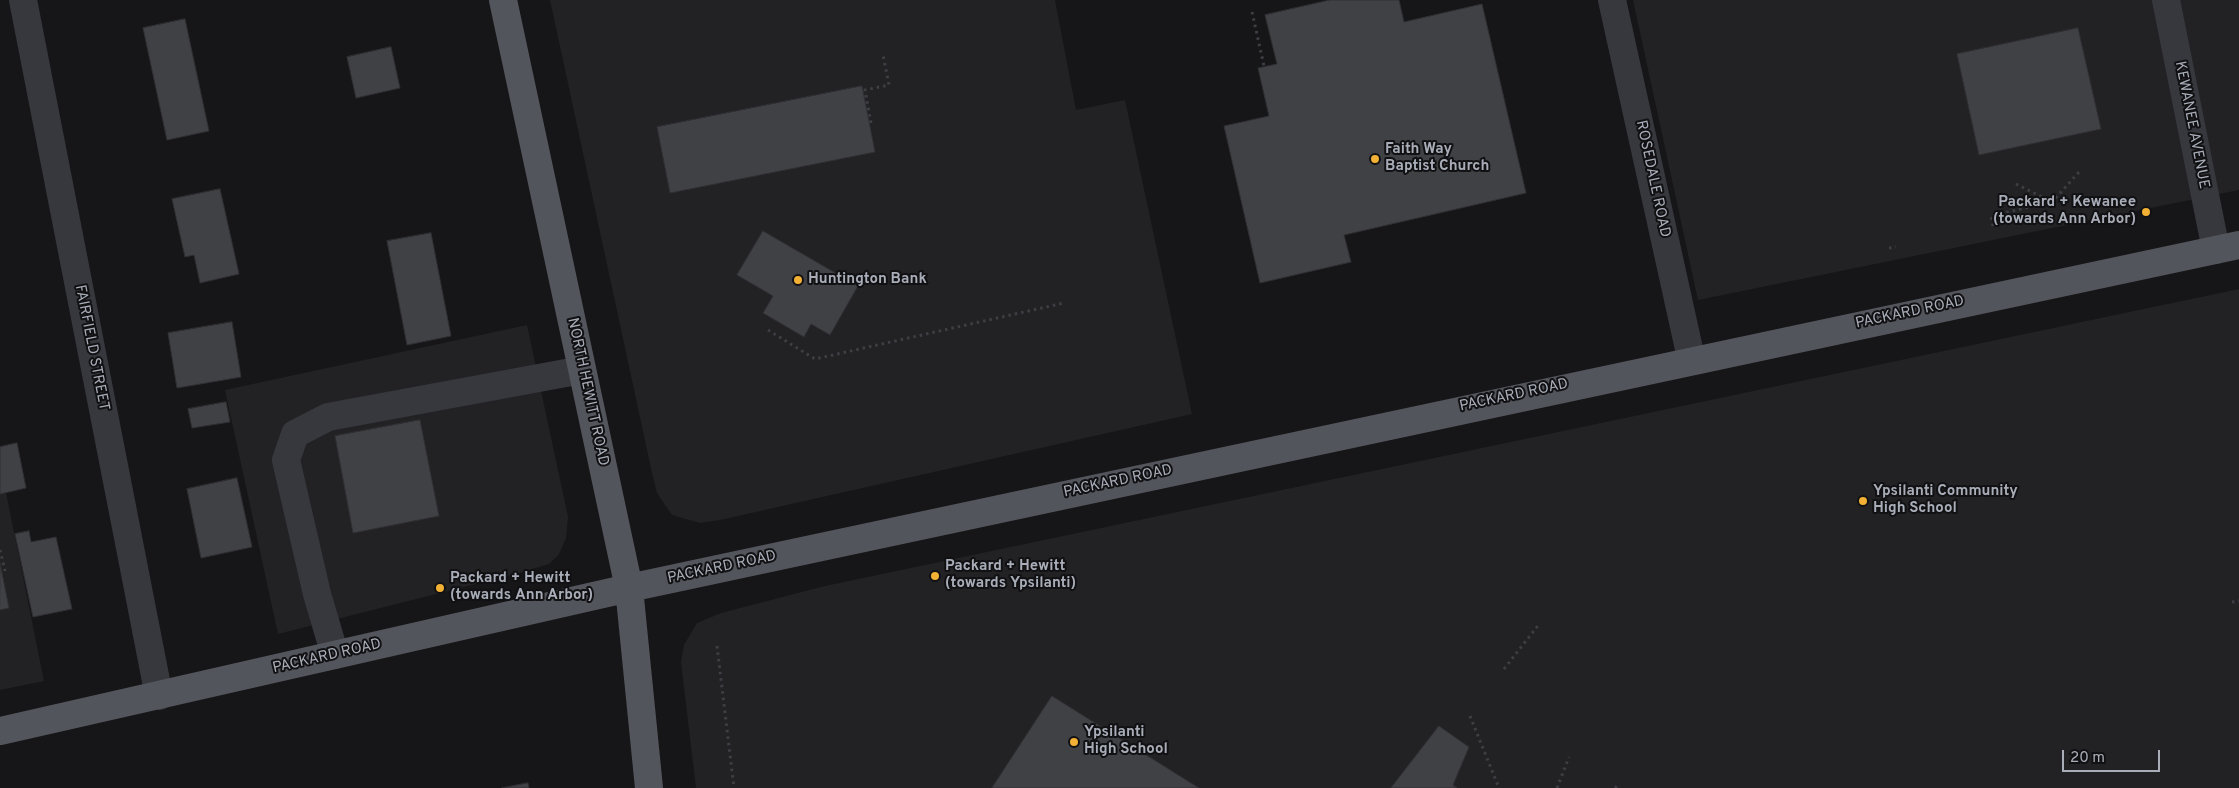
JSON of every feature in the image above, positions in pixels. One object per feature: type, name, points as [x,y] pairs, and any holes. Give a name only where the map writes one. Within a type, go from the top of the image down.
[{"type":"main road","name":"NORTH HEWITT ROAD","points":[[503,0],[629,588],[649,788]]},
{"type":"main road","name":"PACKARD ROAD","points":[[0,731],[629,588],[1691,358],[2227,248]]},
{"type":"street","name":"FAIRFIELD STREET","points":[[23,0],[159,696]]},
{"type":"street","name":"ROSEDALE ROAD","points":[[1612,0],[1691,358]]},
{"type":"street","name":"KEWANEE AVENUE","points":[[2166,0],[2227,248]]},
{"type":"street","points":[[335,655],[317,594],[286,460],[295,434],[328,417],[582,370]]},
{"type":"path","points":[[1252,12],[1264,66]]},
{"type":"path","points":[[871,123],[865,90],[888,85],[883,55]]},
{"type":"path","points":[[1993,226],[1991,216],[2052,202],[2080,170]]},
{"type":"path","points":[[2016,184],[2052,202]]},
{"type":"path","points":[[1889,248],[1896,247]]},
{"type":"path","points":[[768,330],[815,359],[1064,303]]},
{"type":"path","points":[[0,550],[5,570]]},
{"type":"path","points":[[2232,602],[2239,601]]},
{"type":"path","points":[[1504,669],[1540,623]]},
{"type":"path","points":[[717,646],[734,788]]},
{"type":"path","points":[[1470,716],[1499,788]]},
{"type":"path","points":[[1557,788],[1569,757]]},
{"type":"shaded area","points":[[550,0],[1055,0],[1076,110],[1125,100],[1192,414],[720,520],[700,523],[672,515],[657,493],[652,473]]},
{"type":"shaded area","points":[[1633,0],[2239,0],[2239,190],[1698,300]]},
{"type":"shaded area","name":"Ypsilanti Community High School","points":[[2239,289],[2239,788],[696,788],[681,662],[684,645],[697,623],[721,613],[825,586]]},
{"type":"shaded area","points":[[527,325],[568,517],[566,538],[559,554],[549,564],[519,573],[278,634],[225,390]]},
{"type":"shaded area","points":[[0,463],[44,681],[0,690]]},
{"type":"building","name":"Faith Way Baptist Church","points":[[1330,0],[1399,0],[1404,22],[1482,4],[1526,193],[1344,235],[1351,262],[1260,283],[1224,126],[1269,116],[1258,68],[1277,64],[1265,15]]},
{"type":"building","points":[[185,19],[209,131],[167,140],[143,28]]},
{"type":"building","points":[[2078,28],[2101,129],[1979,155],[1957,54]]},
{"type":"building","points":[[391,47],[400,88],[356,98],[347,57]]},
{"type":"building","points":[[862,86],[875,152],[670,193],[657,127]]},
{"type":"building","points":[[220,189],[239,274],[200,283],[194,255],[185,257],[172,199]]},
{"type":"building","name":"Huntington Bank","points":[[763,231],[858,286],[830,335],[811,324],[804,337],[763,313],[773,296],[737,275]]},
{"type":"building","points":[[431,233],[451,336],[407,345],[387,241]]},
{"type":"building","points":[[232,322],[241,377],[177,388],[168,333]]},
{"type":"building","points":[[226,402],[230,422],[192,428],[188,409]]},
{"type":"building","points":[[420,420],[439,516],[353,533],[335,436]]},
{"type":"building","points":[[17,443],[26,488],[0,494],[0,447]]},
{"type":"building","points":[[237,478],[252,547],[201,558],[187,489]]},
{"type":"building","points":[[29,531],[31,542],[56,537],[72,609],[33,617],[15,534]]},
{"type":"building","points":[[0,563],[9,608],[0,610]]},
{"type":"building","name":"Ypsilanti High School","points":[[1052,696],[1199,788],[992,788]]},
{"type":"building","points":[[1439,726],[1469,747],[1453,785],[1457,788],[1391,788]]},
{"type":"building","points":[[528,783],[529,788],[502,788]]},
{"type":"place","name":"Faith Way Baptist Church","points":[[1375,159]]},
{"type":"place","name":"Packard + Kewanee (towards Ann Arbor)","points":[[2146,212]]},
{"type":"place","name":"Huntington Bank","points":[[798,280]]},
{"type":"place","name":"Ypsilanti Community High School","points":[[1863,501]]},
{"type":"place","name":"Packard + Hewitt (towards Ypsilanti)","points":[[935,576]]},
{"type":"place","name":"Packard + Hewitt (towards Ann Arbor)","points":[[440,588]]},
{"type":"place","name":"Ypsilanti High School","points":[[1074,742]]}]
